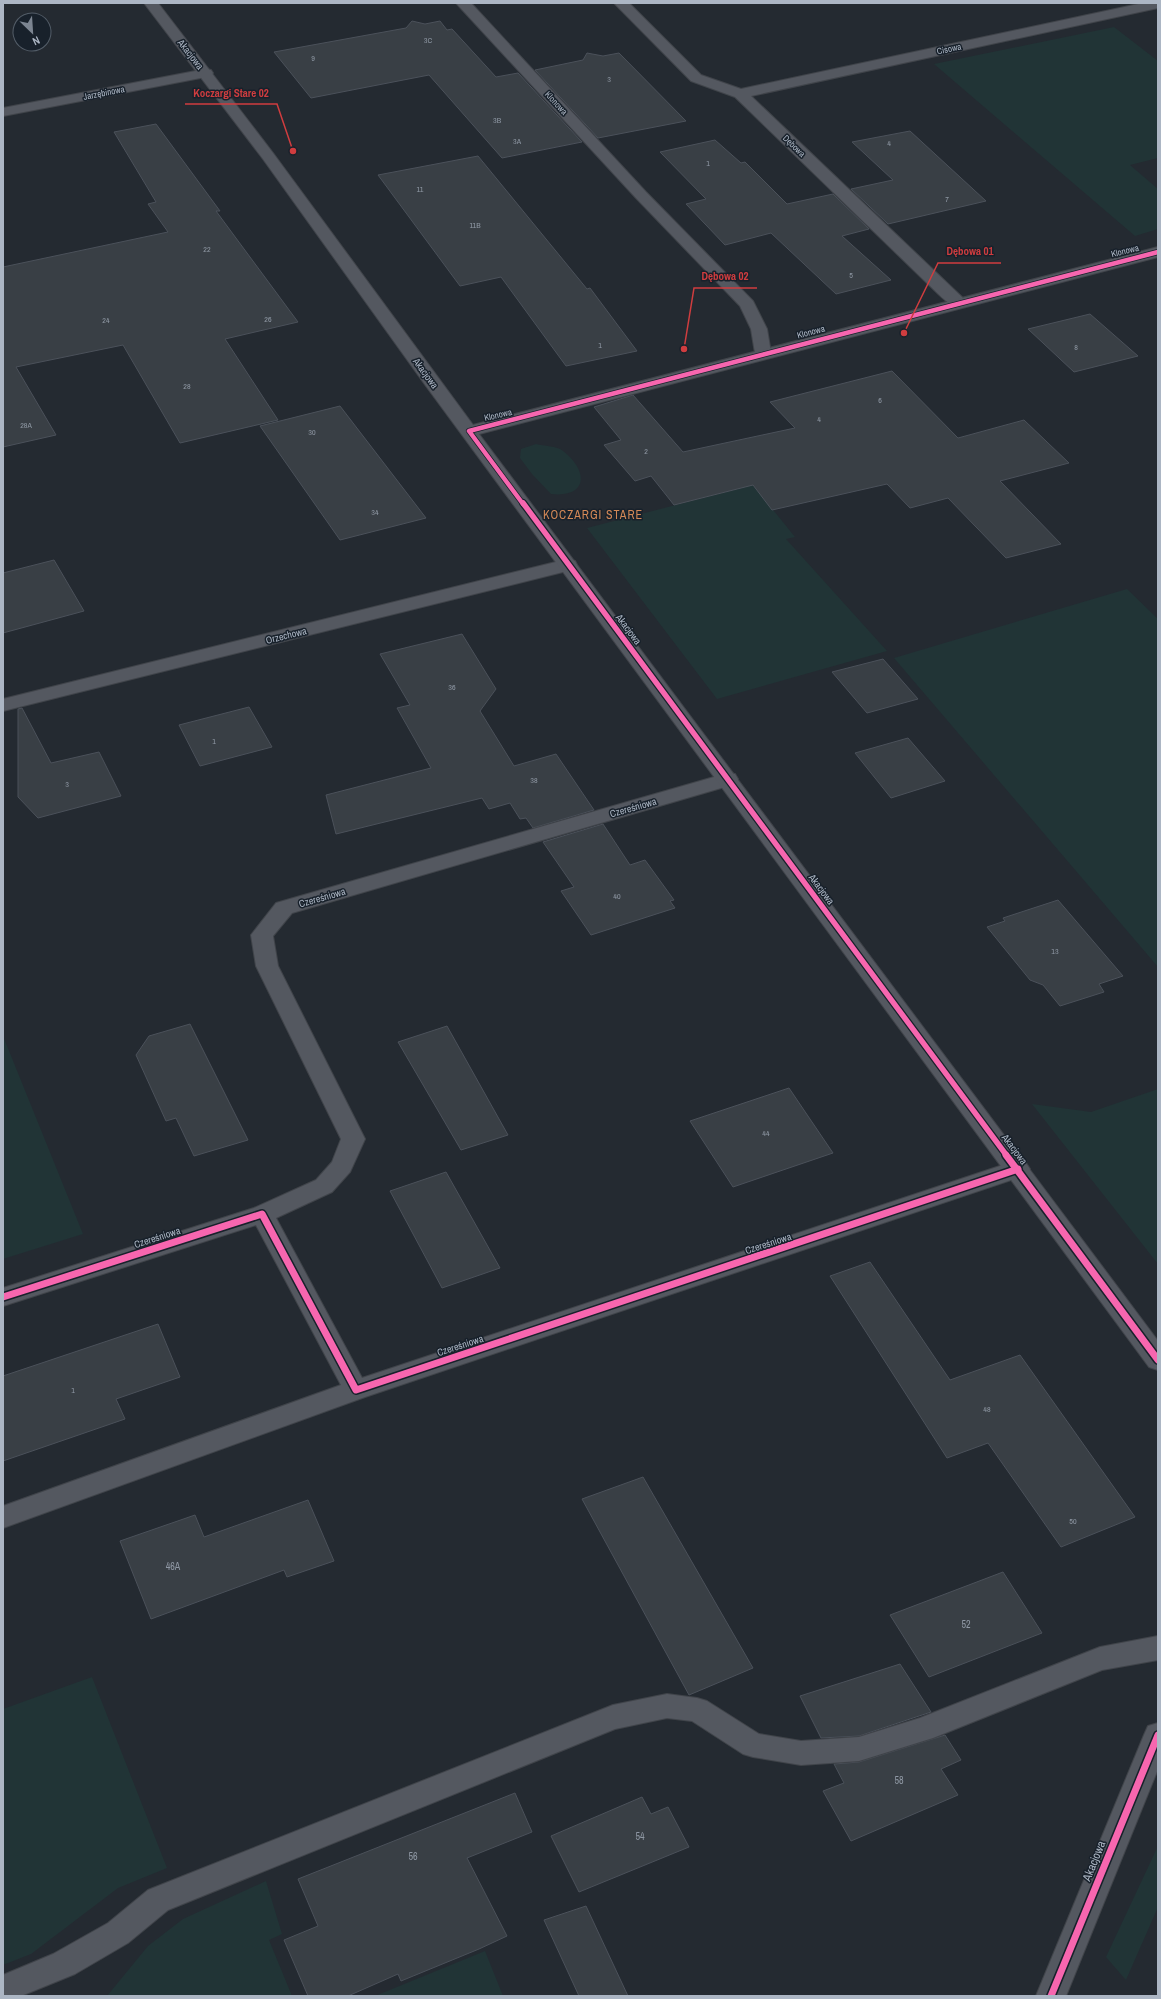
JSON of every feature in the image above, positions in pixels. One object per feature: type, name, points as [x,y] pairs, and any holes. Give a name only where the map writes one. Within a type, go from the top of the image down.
[{"type":"street","name":"Akacjowa","points":[[151,3],[206,73],[568,565],[1158,1360]]},
{"type":"street","name":"Klonowa","points":[[462,3],[641,194],[747,304],[759,329],[763,353]]},
{"type":"street","name":"Dębowa","points":[[621,3],[696,78],[740,94],[935,282],[959,303]]},
{"type":"street","name":"Cisowa","points":[[740,94],[1158,4]]},
{"type":"street","points":[[1088,8],[1100,17]]},
{"type":"street","name":"Jarzębinowa","points":[[3,112],[206,73]]},
{"type":"street","name":"Klonowa","points":[[469,431],[532,416],[763,353],[1158,252]]},
{"type":"street","name":"Orzechowa","points":[[3,705],[568,565]]},
{"type":"street","name":"Czereśniowa","points":[[3,1297],[262,1214],[324,1186],[342,1166],[353,1139],[266,966],[262,934],[284,908],[728,779]]},
{"type":"street","name":"Czereśniowa","points":[[3,1517],[356,1390],[1018,1170]]},
{"type":"street","points":[[262,1214],[356,1390]]},
{"type":"street","points":[[3,1989],[64,1964],[118,1934],[158,1900],[613,1717],[667,1706],[697,1710],[753,1745],[801,1752],[859,1749],[923,1729],[1100,1660],[1158,1648]]},
{"type":"street","name":"Akacjowa","points":[[1051,1996],[1158,1735]]},
{"type":"shaded area","points":[[1114,27],[1158,61],[1158,158],[1130,165],[1158,189],[1158,229],[1135,236],[934,64]]},
{"type":"shaded area","points":[[536,444],[560,449],[571,459],[580,474],[581,482],[578,487],[572,492],[551,494],[532,474],[520,458],[521,449]]},
{"type":"shaded area","points":[[753,485],[795,537],[786,539],[887,651],[717,699],[587,528]]},
{"type":"shaded area","points":[[1127,589],[1158,619],[1158,967],[894,658]]},
{"type":"shaded area","points":[[3,1036],[83,1234],[3,1259]]},
{"type":"shaded area","points":[[1158,1089],[1158,1264],[1032,1104],[1091,1112]]},
{"type":"shaded area","points":[[92,1677],[167,1868],[118,1888],[31,1954],[3,1965],[3,1709]]},
{"type":"shaded area","points":[[1158,1846],[1158,1907],[1126,1980],[1106,1957]]},
{"type":"shaded area","points":[[266,1881],[282,1934],[269,1940],[292,1996],[107,1996],[148,1946],[183,1919]]},
{"type":"shaded area","points":[[485,1951],[503,1996],[375,1996]]},
{"type":"building","points":[[412,21],[425,24],[440,21],[447,30],[452,29],[496,77],[518,73],[582,142],[502,158],[429,75],[311,98],[274,52],[406,28]]},
{"type":"building","points":[[587,53],[603,56],[619,53],[686,121],[598,138],[535,70],[583,60]]},
{"type":"building","points":[[156,124],[220,211],[216,211],[298,322],[225,339],[278,420],[180,443],[123,345],[16,367],[56,435],[3,447],[3,267],[168,232],[148,204],[156,202],[114,132]]},
{"type":"building","points":[[910,131],[986,201],[888,224],[851,189],[893,180],[852,142]]},
{"type":"building","points":[[715,140],[741,163],[745,162],[787,204],[833,194],[869,229],[842,236],[891,280],[836,294],[771,233],[725,245],[686,204],[706,199],[660,152]]},
{"type":"building","points":[[478,156],[587,289],[590,288],[637,351],[566,366],[501,277],[460,286],[378,175]]},
{"type":"building","points":[[1090,314],[1138,356],[1074,372],[1028,329]]},
{"type":"building","points":[[892,371],[958,438],[1024,420],[1069,463],[1000,481],[1061,544],[1006,558],[948,498],[910,508],[887,484],[772,510],[753,485],[674,505],[651,476],[635,481],[604,445],[621,440],[594,407],[633,395],[683,452],[795,428],[770,402]]},
{"type":"building","points":[[340,406],[426,518],[340,540],[260,426]]},
{"type":"building","points":[[54,560],[84,611],[3,633],[3,573]]},
{"type":"building","points":[[462,634],[496,689],[480,711],[514,766],[556,754],[594,810],[533,828],[526,818],[520,819],[510,803],[489,809],[482,798],[336,834],[326,795],[431,768],[397,708],[410,705],[380,654]]},
{"type":"building","points":[[883,659],[918,699],[867,713],[832,672]]},
{"type":"building","points":[[249,707],[272,747],[200,766],[179,725]]},
{"type":"building","points":[[22,708],[51,763],[99,752],[121,796],[38,818],[18,797],[18,709]]},
{"type":"building","points":[[908,738],[945,781],[891,798],[855,753]]},
{"type":"building","points":[[603,824],[630,865],[645,860],[674,900],[670,901],[675,908],[591,935],[561,891],[574,887],[543,842]]},
{"type":"building","points":[[1058,900],[1123,976],[1099,984],[1104,992],[1060,1006],[1043,985],[1030,980],[987,927],[1005,921],[1003,918]]},
{"type":"building","points":[[190,1024],[248,1140],[194,1156],[176,1118],[166,1121],[136,1055],[149,1036]]},
{"type":"building","points":[[447,1026],[508,1135],[461,1150],[398,1042]]},
{"type":"building","points":[[789,1088],[833,1153],[733,1187],[690,1121]]},
{"type":"building","points":[[446,1172],[500,1268],[442,1288],[390,1191]]},
{"type":"building","points":[[870,1262],[950,1380],[1020,1355],[1135,1517],[1061,1547],[988,1443],[947,1458],[830,1276]]},
{"type":"building","points":[[158,1324],[180,1377],[116,1399],[125,1419],[3,1461],[3,1376]]},
{"type":"building","points":[[643,1477],[753,1668],[689,1695],[582,1499]]},
{"type":"building","points":[[308,1500],[334,1561],[287,1577],[284,1570],[151,1619],[120,1541],[195,1515],[204,1537]]},
{"type":"building","points":[[1003,1572],[1042,1633],[929,1677],[890,1615]]},
{"type":"building","points":[[900,1664],[931,1712],[859,1736],[821,1738],[800,1696]]},
{"type":"building","points":[[945,1735],[961,1760],[941,1769],[958,1795],[851,1841],[823,1791],[844,1783],[834,1764],[859,1762]]},
{"type":"building","points":[[515,1793],[532,1832],[467,1858],[507,1936],[401,1981],[398,1974],[348,1996],[308,1996],[284,1940],[318,1926],[298,1879]]},
{"type":"building","points":[[642,1797],[651,1814],[668,1807],[689,1847],[579,1892],[551,1836]]},
{"type":"building","points":[[586,1906],[628,1996],[579,1996],[544,1920]]},
{"type":"cycle path","points":[[1158,252],[469,431],[1158,1360]]},
{"type":"cycle path","points":[[3,1297],[262,1214],[356,1390],[1018,1169]]},
{"type":"cycle path","points":[[1051,1996],[1158,1735]]},
{"type":"place","name":"Koczargi Stare 02","points":[[293,151]]},
{"type":"place","name":"Dębowa 01","points":[[904,333]]},
{"type":"place","name":"Dębowa 02","points":[[684,349]]},
{"type":"district","name":"KOCZARGI STARE","points":[[593,515]]}]
